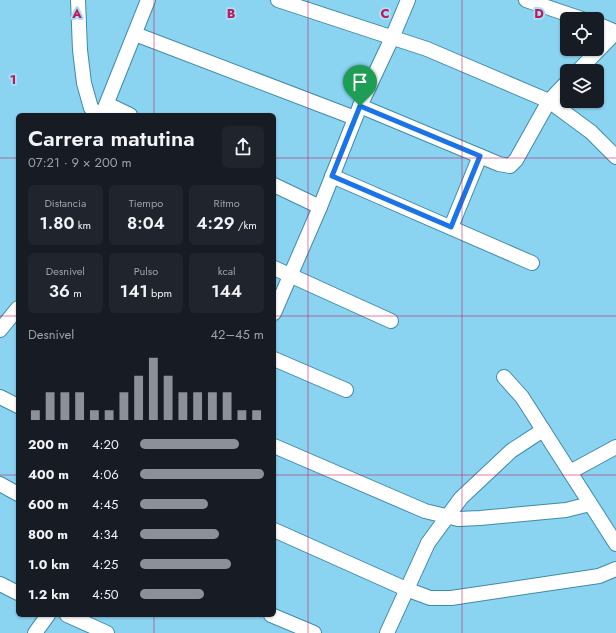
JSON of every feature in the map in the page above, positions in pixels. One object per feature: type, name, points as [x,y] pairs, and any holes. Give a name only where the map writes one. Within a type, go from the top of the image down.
[{"type":"street","points":[[78,0],[80,50],[84,83],[91,108],[116,113]]},
{"type":"street","points":[[102,111],[148,0]]},
{"type":"street","points":[[278,0],[427,49],[549,101],[592,132],[616,157]]},
{"type":"street","points":[[276,308],[320,207],[357,112],[408,0]]},
{"type":"street","points":[[526,0],[561,12]]},
{"type":"street","points":[[585,64],[616,32],[604,27]]},
{"type":"street","points":[[135,34],[357,112],[499,164],[510,166],[516,160],[549,101],[560,89]]},
{"type":"street","points":[[451,227],[480,156]]},
{"type":"street","points":[[332,176],[532,263]]},
{"type":"street","points":[[276,186],[320,207]]},
{"type":"street","points":[[276,269],[392,321]]},
{"type":"street","points":[[0,330],[16,315]]},
{"type":"street","points":[[276,360],[346,390]]},
{"type":"street","points":[[504,377],[522,397],[614,539]]},
{"type":"street","points":[[0,397],[16,405]]},
{"type":"street","points":[[387,633],[428,543],[446,517],[461,498],[510,451],[542,430]]},
{"type":"street","points":[[276,447],[425,511],[446,517],[458,519],[566,510],[590,504]]},
{"type":"street","points":[[570,472],[616,447]]},
{"type":"street","points":[[0,484],[16,493]]},
{"type":"street","points":[[276,531],[406,589],[430,598],[451,598],[599,576],[616,569]]},
{"type":"street","points":[[0,584],[16,592]]},
{"type":"street","points":[[35,633],[47,617]]},
{"type":"street","points":[[71,617],[107,633]]},
{"type":"street","points":[[276,617],[314,633]]},
{"type":"route","points":[[360,106],[480,156],[451,227],[332,176],[360,106]]}]
